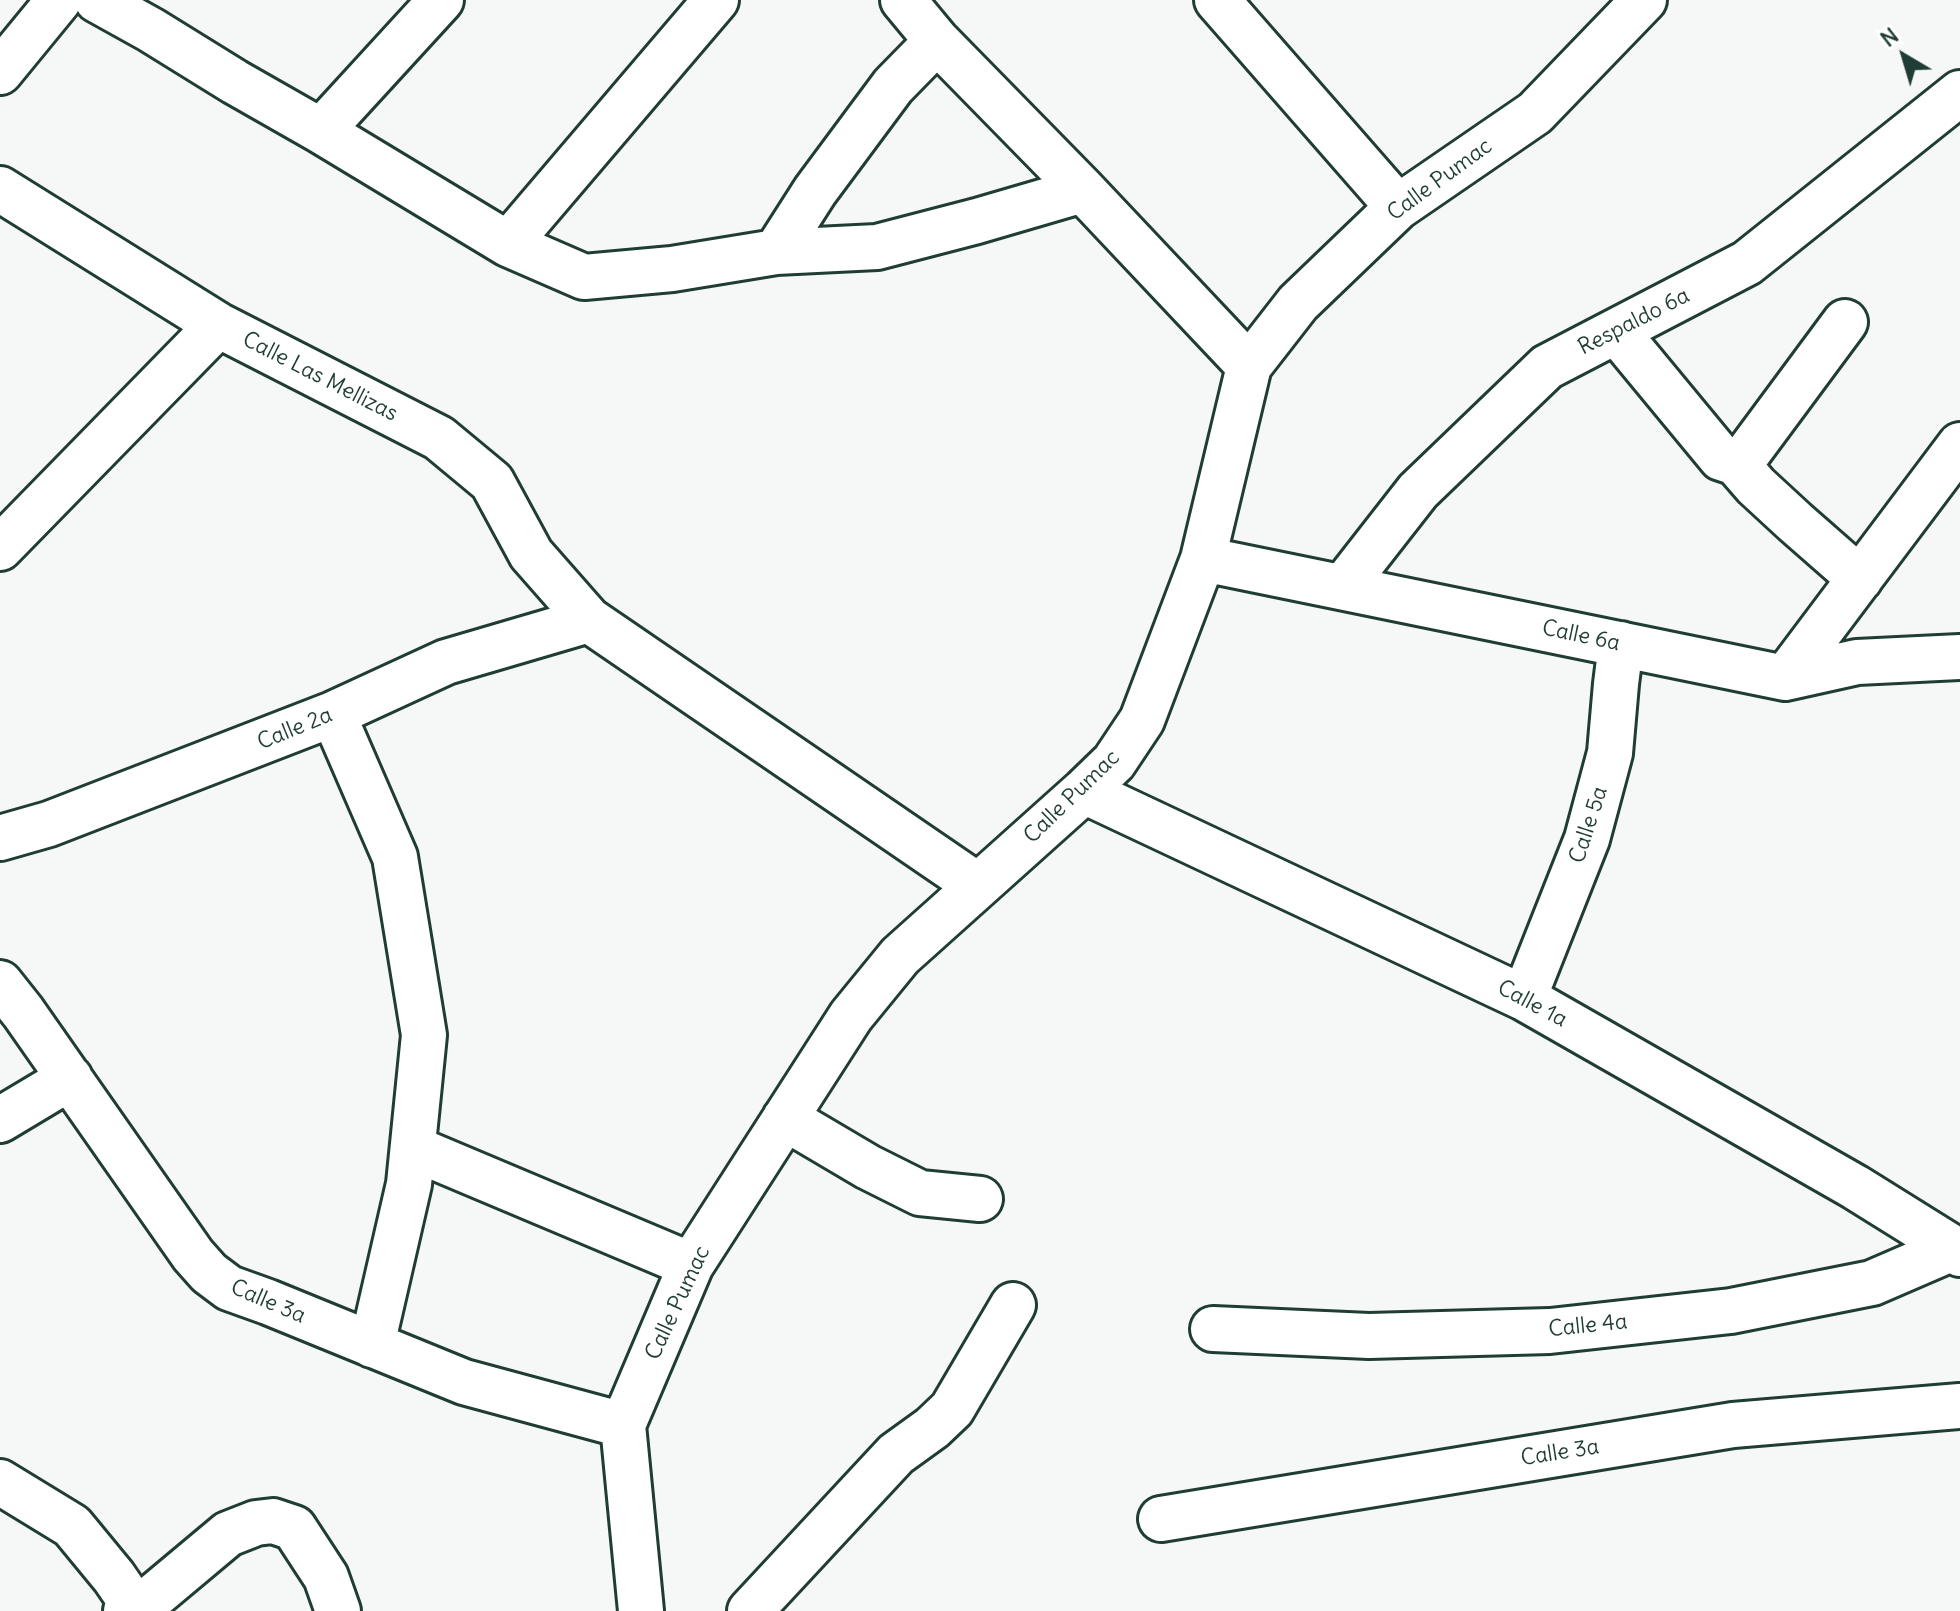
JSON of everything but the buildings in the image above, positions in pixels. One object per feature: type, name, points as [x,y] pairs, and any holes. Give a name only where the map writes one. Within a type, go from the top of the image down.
[{"type":"street","points":[[0,72],[59,0]]},
{"type":"street","points":[[97,0],[162,15],[235,82],[508,244],[584,277],[672,269],[776,252],[877,247],[1083,190]]},
{"type":"street","points":[[321,131],[441,0]]},
{"type":"street","points":[[508,244],[716,0]]},
{"type":"street","points":[[903,0],[937,41],[1249,366]]},
{"type":"street","name":"Calle Pumac","points":[[641,1611],[623,1425],[691,1265],[851,1016],[900,956],[1114,762],[1142,720],[1203,559],[1249,366],[1298,303],[1398,207],[1535,113],[1644,0]]},
{"type":"street","points":[[1233,5],[1398,207]]},
{"type":"street","points":[[776,252],[815,191],[893,86],[937,41]]},
{"type":"street","name":"Respaldo 6a","points":[[1343,587],[1418,491],[1547,367],[1747,263],[1960,93]]},
{"type":"street","name":"Calle Las Mellizas","points":[[0,189],[218,325],[439,438],[492,482],[531,554],[589,620],[978,886]]},
{"type":"street","points":[[1736,463],[1745,457],[1845,322]]},
{"type":"street","points":[[0,548],[218,325]]},
{"type":"street","points":[[1616,331],[1721,458],[1736,463],[1756,486],[1860,579]]},
{"type":"street","points":[[1785,678],[1960,445]]},
{"type":"street","name":"Calle 6a","points":[[1203,559],[1785,678],[1857,662],[1960,657]]},
{"type":"street","name":"Calle 2a","points":[[0,838],[49,824],[333,714],[446,662],[589,620]]},
{"type":"street","name":"Calle 5a","points":[[1524,998],[1587,839],[1599,796],[1610,753],[1621,644]]},
{"type":"street","points":[[333,714],[395,857],[424,1035],[409,1184],[372,1345]]},
{"type":"street","name":"Calle 1a","points":[[1084,791],[1524,998],[1855,1187],[1956,1251]]},
{"type":"street","name":"Calle 3a","points":[[0,983],[193,1255],[209,1273],[229,1288],[464,1382],[623,1425]]},
{"type":"street","points":[[0,1120],[70,1078]]},
{"type":"street","points":[[785,1118],[868,1167],[920,1193],[980,1199]]},
{"type":"street","points":[[413,1148],[691,1265]]},
{"type":"street","name":"Calle 4a","points":[[1213,1329],[1369,1336],[1566,1329],[1731,1311],[1872,1283],[1956,1251]]},
{"type":"street","points":[[750,1611],[896,1454],[952,1409],[1013,1305]]},
{"type":"street","name":"Calle 3a","points":[[1161,1519],[1733,1425],[1960,1406]]},
{"type":"street","points":[[0,1482],[72,1526],[129,1599],[126,1611]]},
{"type":"street","points":[[136,1611],[228,1534],[256,1523],[273,1521],[294,1528],[326,1577],[338,1611]]}]
